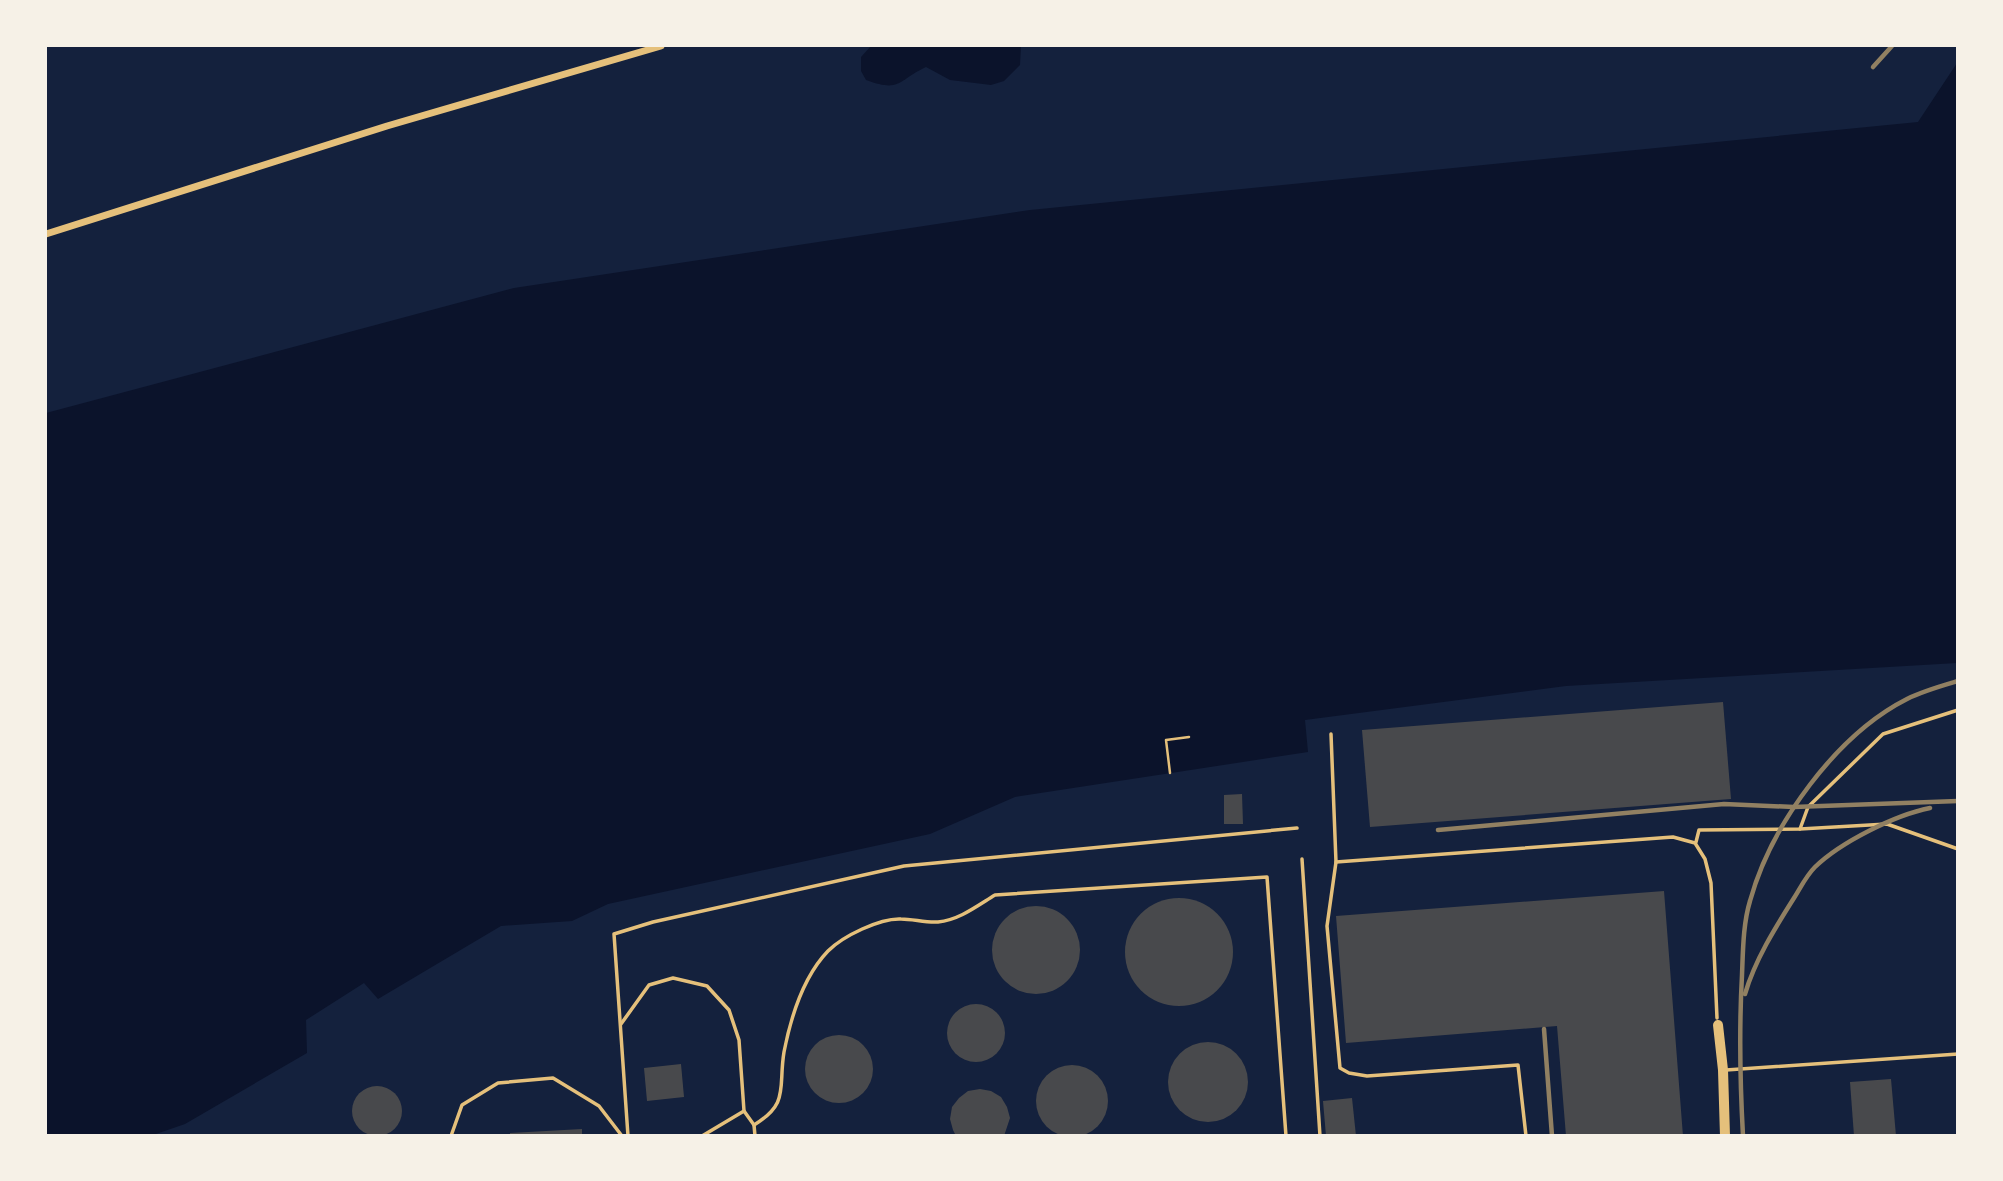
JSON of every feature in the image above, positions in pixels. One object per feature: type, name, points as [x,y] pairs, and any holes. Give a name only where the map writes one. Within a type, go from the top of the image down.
[{"type":"street","points":[[46,234],[387,126],[661,46]]},
{"type":"street","points":[[1717,1022],[1723,1070],[1725,1136]]},
{"type":"lane","points":[[1800,829],[1808,807],[1883,734],[1958,710]]},
{"type":"lane","points":[[1331,734],[1336,862],[1328,926],[1340,1068],[1349,1073],[1367,1076],[1518,1065],[1526,1136]]},
{"type":"lane","points":[[1695,843],[1699,830],[1800,829],[1886,824],[1958,849]]},
{"type":"lane","points":[[628,1136],[614,934],[653,922],[904,866],[1297,828]]},
{"type":"lane","points":[[1336,862],[1673,837],[1695,843],[1705,859],[1711,883],[1717,1022]]},
{"type":"lane","points":[[1302,859],[1320,1136]]},
{"type":"lane","points":[[754,1125],[771,1115],[781,1097],[785,1052],[804,982],[830,949],[862,929],[897,919],[937,922],[958,917],[995,895],[1267,877],[1286,1136]]},
{"type":"lane","points":[[620,1026],[649,985],[673,978],[707,986],[729,1010],[739,1040],[744,1111],[754,1125],[755,1136]]},
{"type":"lane","points":[[1723,1070],[1958,1054]]},
{"type":"lane","points":[[451,1136],[463,1105],[498,1083],[553,1078],[598,1106],[622,1136]]},
{"type":"lane","points":[[702,1136],[744,1111]]},
{"type":"path","points":[[1170,773],[1166,740],[1189,737]]},
{"type":"water","points":[[871,46],[1021,46],[1020,65],[1004,81],[991,85],[950,80],[926,67],[899,83],[877,84],[866,80],[861,71],[861,57]]},
{"type":"water","points":[[1957,63],[1957,663],[1566,686],[1305,720],[1308,752],[1015,797],[930,834],[608,904],[572,921],[501,926],[378,999],[364,983],[306,1020],[307,1053],[185,1124],[153,1135],[46,1136],[46,413],[514,288],[1030,210],[1918,122]]},
{"type":"building","points":[[1723,702],[1731,799],[1370,827],[1362,730]]},
{"type":"building","points":[[1242,794],[1243,824],[1224,824],[1224,795]]},
{"type":"building","points":[[1664,891],[1683,1136],[1566,1136],[1557,1026],[1346,1043],[1336,916]]},
{"type":"building","points":[[1179,898],[1200,902],[1217,914],[1229,931],[1233,952],[1229,973],[1217,990],[1200,1002],[1179,1006],[1158,1002],[1141,990],[1129,973],[1125,952],[1129,931],[1141,914],[1158,902]]},
{"type":"building","points":[[1036,906],[1053,910],[1067,919],[1076,933],[1080,950],[1076,967],[1067,981],[1053,990],[1036,994],[1019,990],[1005,981],[996,967],[992,950],[996,933],[1005,919],[1019,910]]},
{"type":"building","points":[[970,1004],[982,1004],[997,1012],[1005,1027],[1005,1039],[997,1054],[982,1062],[970,1062],[955,1054],[947,1039],[947,1027],[955,1012]]},
{"type":"building","points":[[839,1035],[852,1038],[863,1045],[870,1056],[873,1069],[870,1082],[863,1093],[852,1100],[839,1103],[826,1100],[815,1093],[808,1082],[805,1069],[808,1056],[815,1045],[826,1038]]},
{"type":"building","points":[[1208,1042],[1223,1045],[1236,1054],[1245,1067],[1248,1082],[1245,1097],[1236,1110],[1223,1119],[1208,1122],[1193,1119],[1180,1110],[1171,1097],[1168,1082],[1171,1067],[1180,1054],[1193,1045]]},
{"type":"building","points":[[681,1064],[684,1097],[647,1101],[644,1068]]},
{"type":"building","points":[[1072,1065],[1086,1068],[1098,1075],[1105,1087],[1108,1101],[1105,1115],[1098,1127],[1086,1134],[1072,1137],[1058,1134],[1046,1127],[1039,1115],[1036,1101],[1039,1087],[1046,1075],[1058,1068]]},
{"type":"building","points":[[1891,1079],[1896,1136],[1854,1136],[1850,1082]]},
{"type":"building","points":[[377,1086],[395,1093],[402,1111],[395,1129],[377,1136],[359,1129],[352,1111],[359,1093]]},
{"type":"building","points":[[980,1089],[1001,1097],[1007,1107],[1010,1118],[1004,1136],[956,1136],[950,1119],[952,1107],[968,1091]]},
{"type":"building","points":[[1352,1098],[1356,1136],[1326,1136],[1323,1101]]},
{"type":"building","points":[[582,1129],[582,1136],[510,1136],[510,1133]]},
{"type":"railway","points":[[1873,67],[1892,46]]},
{"type":"railway","points":[[1743,1136],[1740,1035],[1745,928],[1750,901],[1773,842],[1810,785],[1855,735],[1907,699],[1958,681]]},
{"type":"railway","points":[[1438,830],[1724,804],[1794,807],[1958,801]]},
{"type":"railway","points":[[1745,994],[1766,945],[1815,867],[1839,848],[1869,831],[1930,808]]},
{"type":"railway","points":[[1544,1029],[1552,1136]]}]
